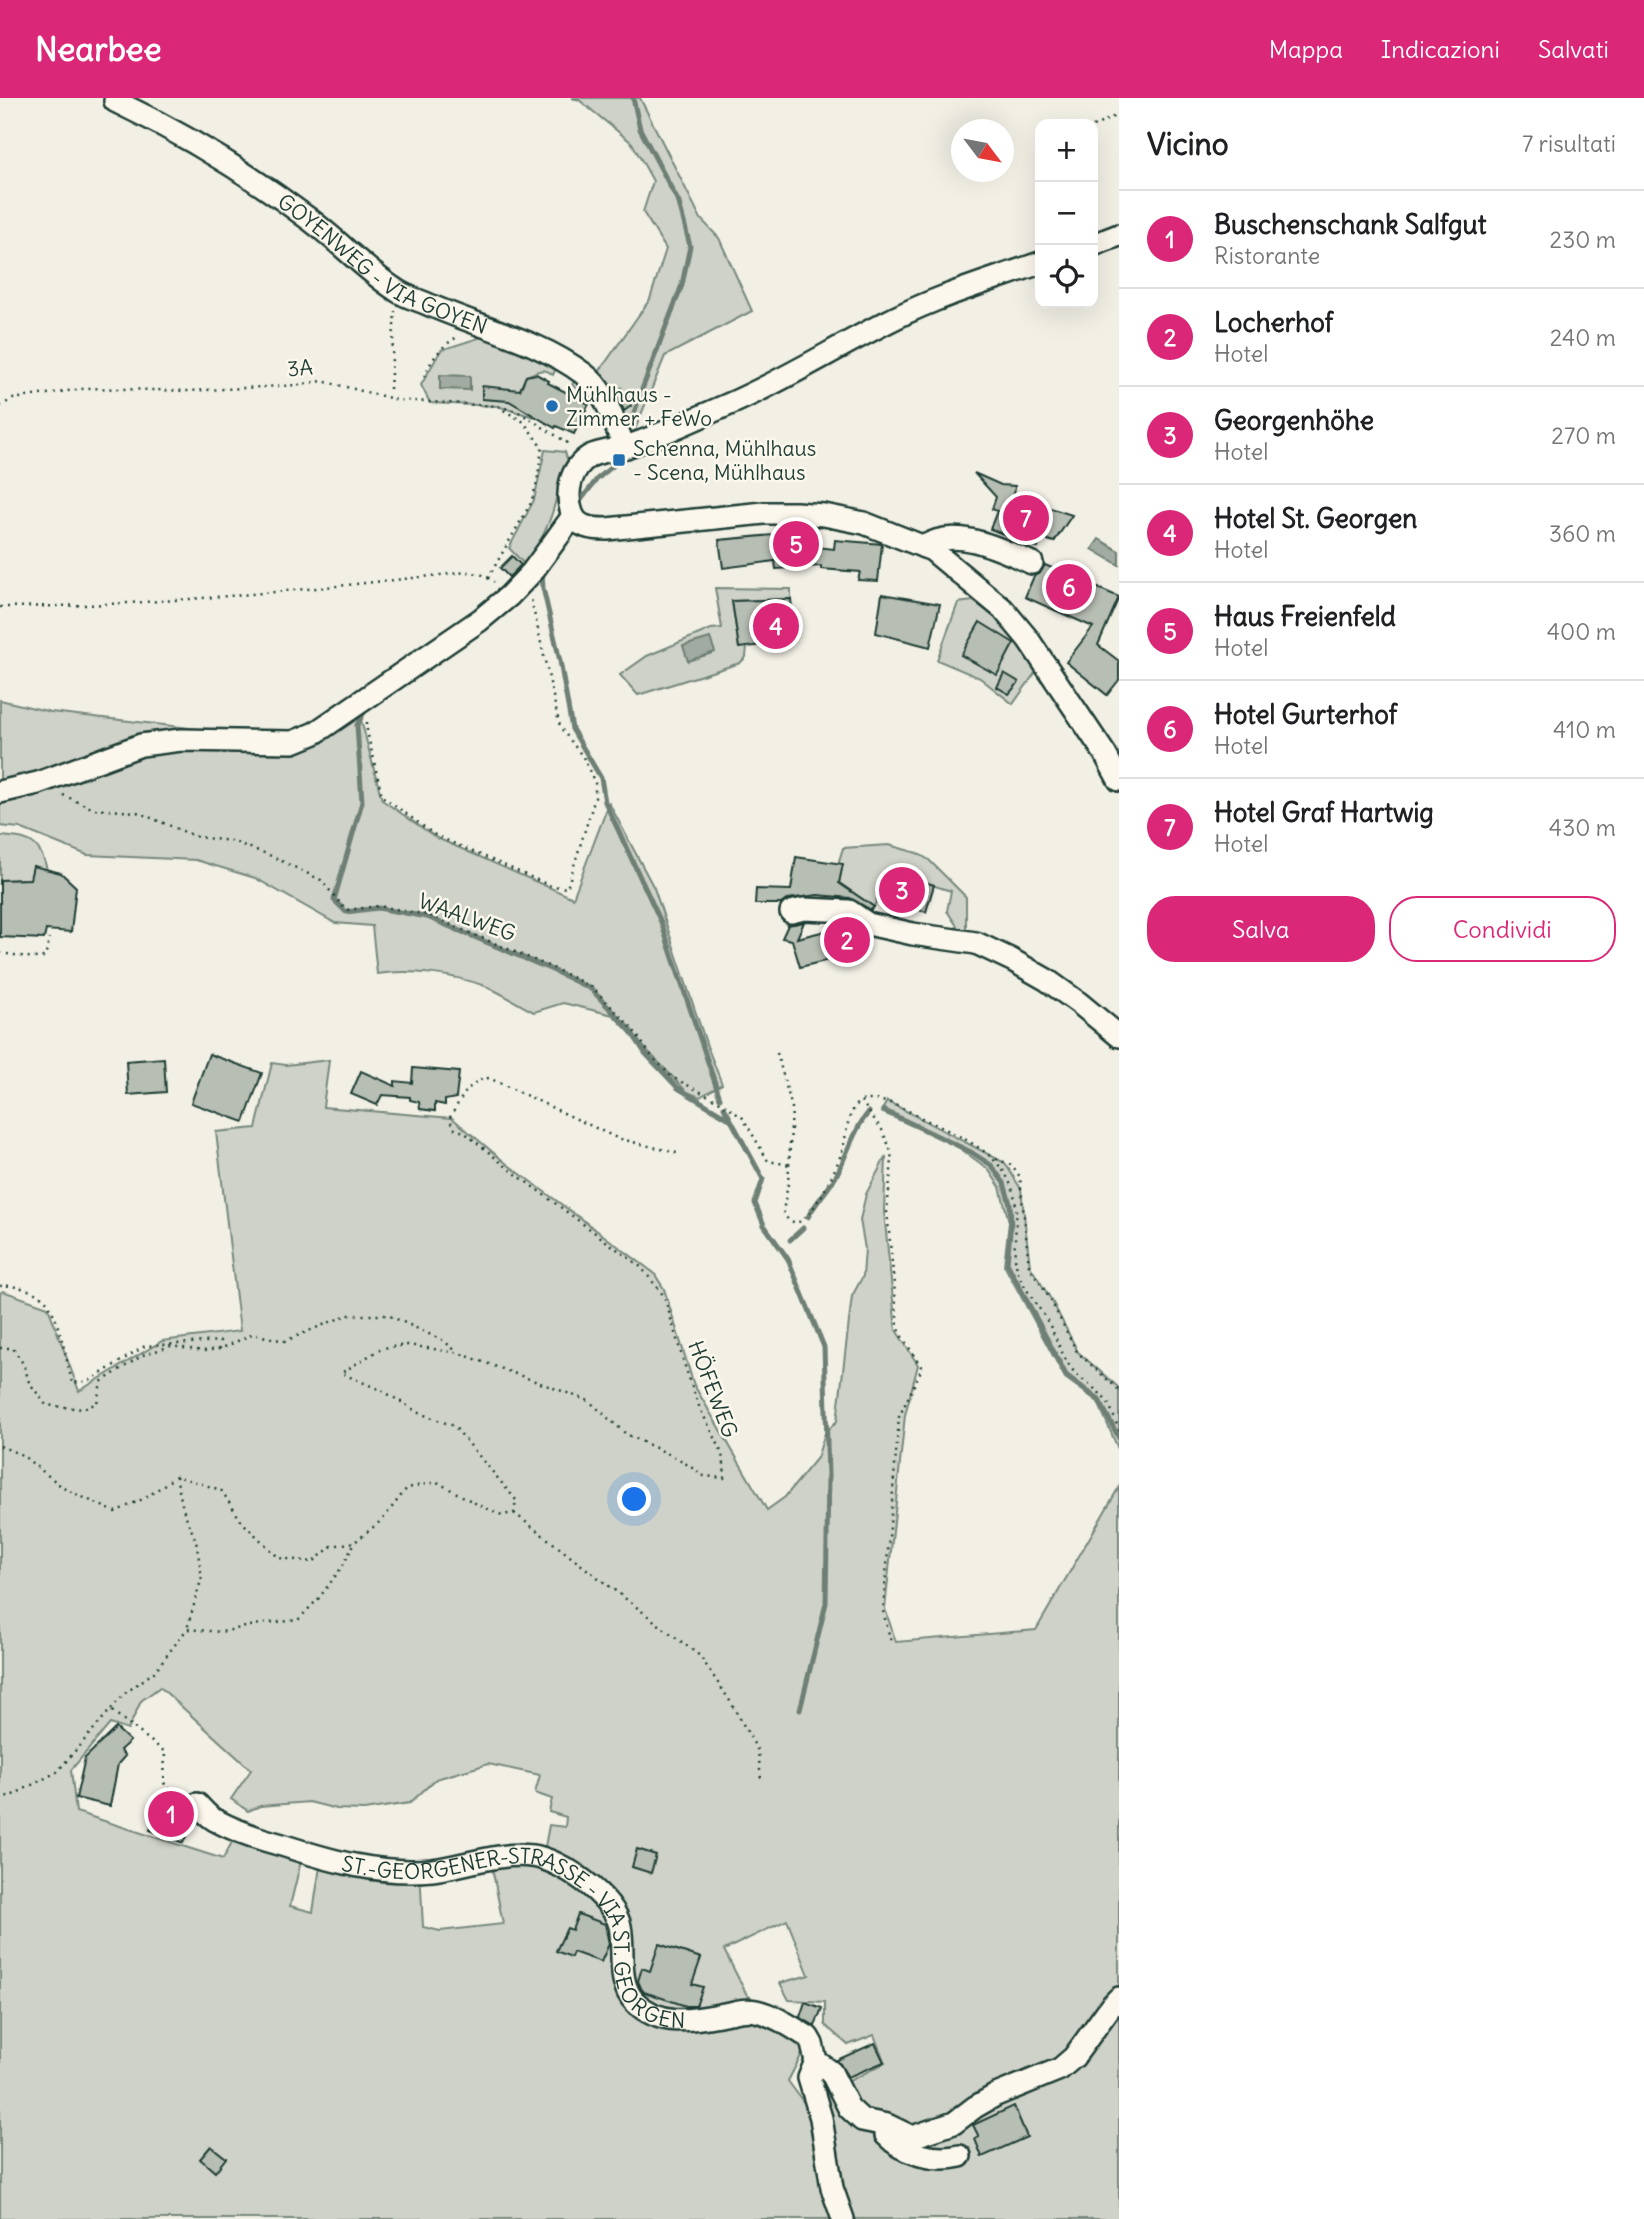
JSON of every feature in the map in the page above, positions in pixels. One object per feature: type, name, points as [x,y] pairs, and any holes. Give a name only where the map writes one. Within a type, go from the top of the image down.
[{"type":"street","name":"GOYENWEG - VIA GOYEN","points":[[115,101],[217,155],[269,189],[396,290],[442,311],[539,346],[575,368],[599,388],[625,447]]},
{"type":"street","points":[[1098,243],[1119,235]]},
{"type":"street","points":[[1035,265],[933,301],[897,317],[795,373],[727,405],[625,447],[590,456],[578,468],[569,484],[569,501],[573,516],[580,524],[590,529],[607,530],[764,513],[824,515],[864,523],[924,547],[959,571],[1003,609],[1028,639],[1070,699],[1119,780]]},
{"type":"street","points":[[0,792],[38,783],[141,745],[181,740],[293,742],[315,733],[515,600],[573,516]]},
{"type":"street","points":[[924,547],[934,540],[978,540],[1032,563]]},
{"type":"street","points":[[791,912],[804,909],[849,911],[868,924],[976,943],[1047,980],[1119,1036]]},
{"type":"street","name":"ST.-GEORGENER-STRASSE - VIA ST. GEORGEN","points":[[197,1804],[214,1821],[257,1838],[338,1863],[407,1872],[517,1856],[533,1856],[549,1861],[572,1873],[594,1890],[613,1910],[620,1925],[626,1987],[633,2000],[643,2008],[666,2020],[676,2021],[746,2010],[757,2011],[808,2037],[816,2061],[831,2072],[849,2108],[862,2120],[887,2125],[912,2137],[954,2123],[996,2095],[1060,2069],[1074,2057],[1119,1998]]},
{"type":"street","points":[[816,2061],[810,2078],[821,2118],[832,2188],[843,2219]]},
{"type":"street","points":[[874,2124],[896,2145],[914,2154],[951,2158],[960,2156]]},
{"type":"path","points":[[1098,124],[1119,114]]},
{"type":"path","points":[[390,389],[396,290]]},
{"type":"path","points":[[424,377],[435,355],[447,343],[461,335]]},
{"type":"path","name":"3A","points":[[0,407],[13,399],[89,388],[188,391],[298,385],[322,381],[398,400],[497,406],[517,411],[590,456]]},
{"type":"path","points":[[488,578],[531,503],[542,448],[524,422],[497,406]]},
{"type":"path","points":[[0,607],[95,606],[229,596],[468,572],[488,578],[515,600],[531,597],[560,727],[583,757],[595,783],[595,797],[567,888],[551,886],[435,835],[382,796],[367,731],[367,715]]},
{"type":"path","name":"WAALWEG","points":[[38,783],[94,809],[137,812],[197,837],[231,841],[267,854],[321,880],[346,910],[379,906],[428,915],[592,987],[632,1028],[650,1054],[672,1077],[733,1109],[743,1118],[768,1161],[789,1164]]},
{"type":"path","points":[[0,953],[43,957],[49,937]]},
{"type":"path","points":[[777,1053],[792,1108],[783,1211],[785,1217],[792,1222],[803,1220],[836,1168],[844,1148],[847,1122],[861,1101],[875,1098],[891,1103],[957,1134],[995,1158],[1013,1165],[1020,1177],[1029,1266],[1050,1299],[1077,1352],[1119,1390]]},
{"type":"path","name":"HÖFEWEG","points":[[459,1353],[589,1401],[626,1434],[679,1459],[704,1476],[724,1478],[726,1466],[697,1403],[664,1296],[656,1285],[641,1267],[519,1177],[464,1132],[455,1129],[449,1119],[472,1085],[480,1079],[489,1078],[617,1138],[681,1154]]},
{"type":"path","points":[[861,1101],[882,1129],[890,1148],[892,1160],[887,1211],[898,1325],[901,1335],[922,1367],[899,1418],[883,1611],[891,1642]]},
{"type":"path","points":[[995,1158],[1009,1180],[1015,1202],[1017,1223],[1013,1242],[1019,1275],[1073,1371],[1104,1397],[1119,1430]]},
{"type":"path","points":[[0,1286],[29,1291],[47,1302],[61,1337],[72,1383],[89,1381],[145,1346],[220,1341],[220,1349]]},
{"type":"path","points":[[0,1348],[13,1348],[24,1365],[29,1382],[46,1405],[83,1409],[97,1403],[101,1382],[143,1355],[171,1346],[203,1351],[220,1349],[253,1334],[285,1341],[347,1315],[388,1315],[444,1341],[459,1353]]},
{"type":"path","points":[[459,1353],[408,1345],[382,1348],[341,1373],[383,1391],[419,1413],[454,1426],[516,1500],[514,1513]]},
{"type":"path","points":[[0,1446],[22,1455],[65,1489],[115,1512],[147,1497],[176,1476]]},
{"type":"path","points":[[176,1476],[221,1490],[242,1522],[279,1558],[313,1562],[332,1546],[355,1542]]},
{"type":"path","points":[[0,1793],[9,1797],[57,1772],[124,1694],[154,1672],[187,1629],[202,1577],[196,1541],[183,1509],[176,1476]]},
{"type":"path","points":[[187,1629],[220,1632],[299,1620],[342,1567],[355,1542],[382,1520],[407,1488],[437,1482],[502,1515],[514,1513],[700,1656],[730,1701],[758,1751],[761,1779]]},
{"type":"path","points":[[112,1711],[165,1752],[164,1783],[197,1804]]},
{"type":"shaded area","points":[[572,98],[640,98],[701,219],[719,238],[752,311],[665,356],[634,432],[620,429],[599,372],[650,299],[666,249],[643,212],[653,181],[632,143],[579,100]]},
{"type":"shaded area","points":[[497,332],[563,360],[596,403],[572,385],[576,378],[557,366],[553,375],[543,370],[526,376],[520,406],[534,417],[497,406],[430,403],[421,385],[441,350]]},
{"type":"shaded area","points":[[440,375],[470,376],[470,390],[440,389]]},
{"type":"shaded area","points":[[545,450],[565,452],[568,462],[548,525],[526,566],[509,548],[534,500]]},
{"type":"shaded area","points":[[1099,539],[1119,551],[1119,565],[1092,549]]},
{"type":"shaded area","points":[[715,588],[791,589],[791,599],[732,601],[739,648],[747,647],[746,657],[740,663],[638,695],[620,675],[647,656],[711,629],[722,628]]},
{"type":"shaded area","points":[[973,601],[1011,629],[1040,666],[1013,704],[980,678],[937,660],[958,603]]},
{"type":"shaded area","points":[[710,638],[715,652],[688,661],[683,646]]},
{"type":"shaded area","points":[[0,700],[51,712],[268,737],[360,716],[382,800],[437,838],[573,898],[609,803],[654,888],[722,1084],[700,1097],[687,1092],[613,1015],[563,1003],[534,1012],[491,989],[459,978],[417,972],[377,974],[372,926],[335,923],[255,878],[196,860],[87,855],[20,828],[0,826]]},
{"type":"shaded area","points":[[0,836],[32,842],[41,852],[47,870],[30,879],[0,880]]},
{"type":"shaded area","points":[[889,845],[917,853],[929,860],[966,897],[966,932],[954,930],[957,926],[947,911],[951,891],[887,871],[874,907],[839,883],[842,865],[838,864],[843,848]]},
{"type":"shaded area","points":[[329,1060],[323,1107],[452,1118],[507,1164],[654,1273],[664,1289],[694,1385],[767,1510],[785,1497],[817,1458],[825,1433],[837,1421],[852,1296],[863,1276],[865,1249],[860,1220],[866,1194],[886,1156],[884,1212],[896,1330],[918,1365],[905,1415],[885,1609],[896,1642],[1036,1630],[1119,1487],[1119,2219],[0,2219],[0,1293],[3,1291],[48,1307],[79,1391],[162,1341],[240,1331],[216,1132],[256,1128],[272,1063],[286,1065]],"holes":[[[160,1687],[251,1770],[231,1799],[248,1811],[260,1806],[309,1802],[337,1809],[364,1810],[410,1803],[436,1779],[488,1764],[540,1775],[535,1793],[552,1799],[549,1812],[566,1817],[565,1827],[549,1825],[544,1852],[489,1852],[503,1924],[440,1931],[423,1927],[420,1868],[322,1854],[313,1912],[290,1906],[301,1861],[240,1827],[223,1859],[76,1812],[71,1770],[110,1724],[128,1730],[141,1701]],[[787,1920],[809,1975],[780,1983],[789,2000],[825,2002],[825,2025],[848,2045],[874,2035],[885,2063],[847,2082],[819,2080],[816,2119],[788,2081],[804,2050],[804,2041],[781,2016],[747,1995],[724,1950]]]},
{"type":"shaded area","points":[[887,1101],[1005,1163],[1021,1189],[1030,1266],[1052,1301],[1078,1352],[1119,1388],[1119,1451],[1098,1402],[1065,1378],[1004,1265],[1009,1222],[1000,1187],[988,1169],[954,1144],[881,1112]]},
{"type":"building","points":[[536,374],[589,404],[574,434],[556,426],[555,428],[509,401],[482,399],[482,386],[520,390],[526,376]]},
{"type":"building","points":[[621,388],[631,406],[624,411],[615,391]]},
{"type":"building","points":[[974,473],[1001,485],[1015,486],[1014,497],[1019,501],[1072,515],[1054,542],[1041,538],[1038,548],[990,529],[997,511],[992,509],[996,497]]},
{"type":"building","points":[[806,532],[807,546],[834,549],[835,540],[882,544],[878,581],[858,580],[860,572],[821,569],[821,566],[776,569],[775,561],[723,568],[719,540]]},
{"type":"building","points":[[512,556],[521,565],[509,577],[500,568]]},
{"type":"building","points":[[1045,565],[1119,597],[1098,645],[1119,661],[1119,680],[1107,695],[1066,662],[1093,627],[1025,597],[1034,576],[1040,573]]},
{"type":"building","points":[[882,594],[940,604],[930,647],[876,633]]},
{"type":"building","points":[[791,599],[795,641],[739,648],[732,601]]},
{"type":"building","points":[[980,622],[1014,643],[997,675],[961,655]]},
{"type":"building","points":[[1004,673],[1019,682],[1009,694],[997,687]]},
{"type":"building","points":[[796,857],[843,864],[839,883],[874,907],[871,910],[850,898],[818,895],[788,899],[781,904],[755,904],[756,889],[791,890]]},
{"type":"building","points":[[33,866],[61,873],[76,887],[71,932],[46,930],[44,939],[0,937],[0,880],[30,879]]},
{"type":"building","points":[[887,870],[934,885],[926,912],[879,898]]},
{"type":"building","points":[[804,922],[797,938],[846,926],[854,954],[800,967],[792,940],[782,938],[788,925]]},
{"type":"building","points":[[209,1054],[262,1073],[244,1122],[191,1103]]},
{"type":"building","points":[[164,1058],[166,1092],[128,1095],[126,1061]]},
{"type":"building","points":[[413,1068],[459,1072],[456,1098],[445,1100],[445,1105],[435,1103],[435,1111],[420,1109],[419,1102],[410,1100],[410,1097],[382,1095],[377,1105],[351,1094],[361,1071],[395,1086],[395,1081],[412,1083]]},
{"type":"building","points":[[116,1728],[130,1741],[120,1750],[125,1756],[118,1764],[110,1806],[76,1798],[85,1758]]},
{"type":"building","points":[[165,1795],[184,1803],[187,1812],[182,1823],[191,1826],[183,1843],[150,1830]]},
{"type":"building","points":[[637,1849],[656,1855],[651,1873],[632,1867]]},
{"type":"building","points":[[578,1914],[605,1924],[609,1944],[601,1962],[573,1952],[571,1957],[556,1951],[567,1928],[572,1930]]},
{"type":"building","points":[[659,1944],[701,1958],[692,1984],[703,1987],[696,2006],[686,2006],[644,1992],[641,1988],[638,1981],[642,1968],[650,1971]]},
{"type":"building","points":[[805,2002],[822,2008],[815,2026],[800,2017]]},
{"type":"building","points":[[875,2043],[884,2062],[848,2077],[837,2060]]},
{"type":"building","points":[[1014,2106],[1027,2137],[982,2157],[975,2139],[979,2137],[973,2125]]},
{"type":"building","points":[[211,2146],[226,2158],[215,2172],[200,2159]]},
{"type":"waterway","points":[[628,432],[682,285],[690,246],[679,203],[640,129],[633,98]]},
{"type":"waterway","points":[[581,500],[597,479],[615,464]]},
{"type":"waterway","points":[[542,571],[543,588],[572,729],[601,778],[605,802],[661,922],[720,1098]]},
{"type":"waterway","points":[[367,707],[357,725],[362,802],[334,900],[346,912],[378,908],[427,917],[591,989],[630,1030],[645,1053],[678,1088],[728,1118]]},
{"type":"waterway","points":[[724,1107],[763,1179],[755,1203],[764,1225],[788,1259],[824,1347],[828,1475],[826,1603],[800,1710]]},
{"type":"waterway","points":[[883,1110],[971,1152],[991,1165],[1004,1183],[1010,1204],[1011,1222],[1007,1263],[1066,1375],[1099,1400],[1119,1438]]},
{"type":"waterway","points":[[808,1217],[836,1176],[855,1134],[869,1112]]},
{"type":"waterway","points":[[790,1240],[803,1228]]},
{"type":"place","name":"Mühlhaus - Zimmer + FeWo","points":[[552,406]]},
{"type":"place","name":"Schenna, Mühlhaus - Scena, Mühlhaus","points":[[619,460]]},
{"type":"place","name":"Hotel Graf Hartwig","points":[[1026,518]]},
{"type":"place","name":"Haus Freienfeld","points":[[796,544]]},
{"type":"place","name":"Hotel Gurterhof","points":[[1069,587]]},
{"type":"place","name":"Hotel St. Georgen","points":[[776,626]]},
{"type":"place","name":"Georgenhöhe","points":[[902,890]]},
{"type":"place","name":"Locherhof","points":[[847,940]]},
{"type":"place","name":"Buschenschank Salfgut","points":[[171,1814]]}]
